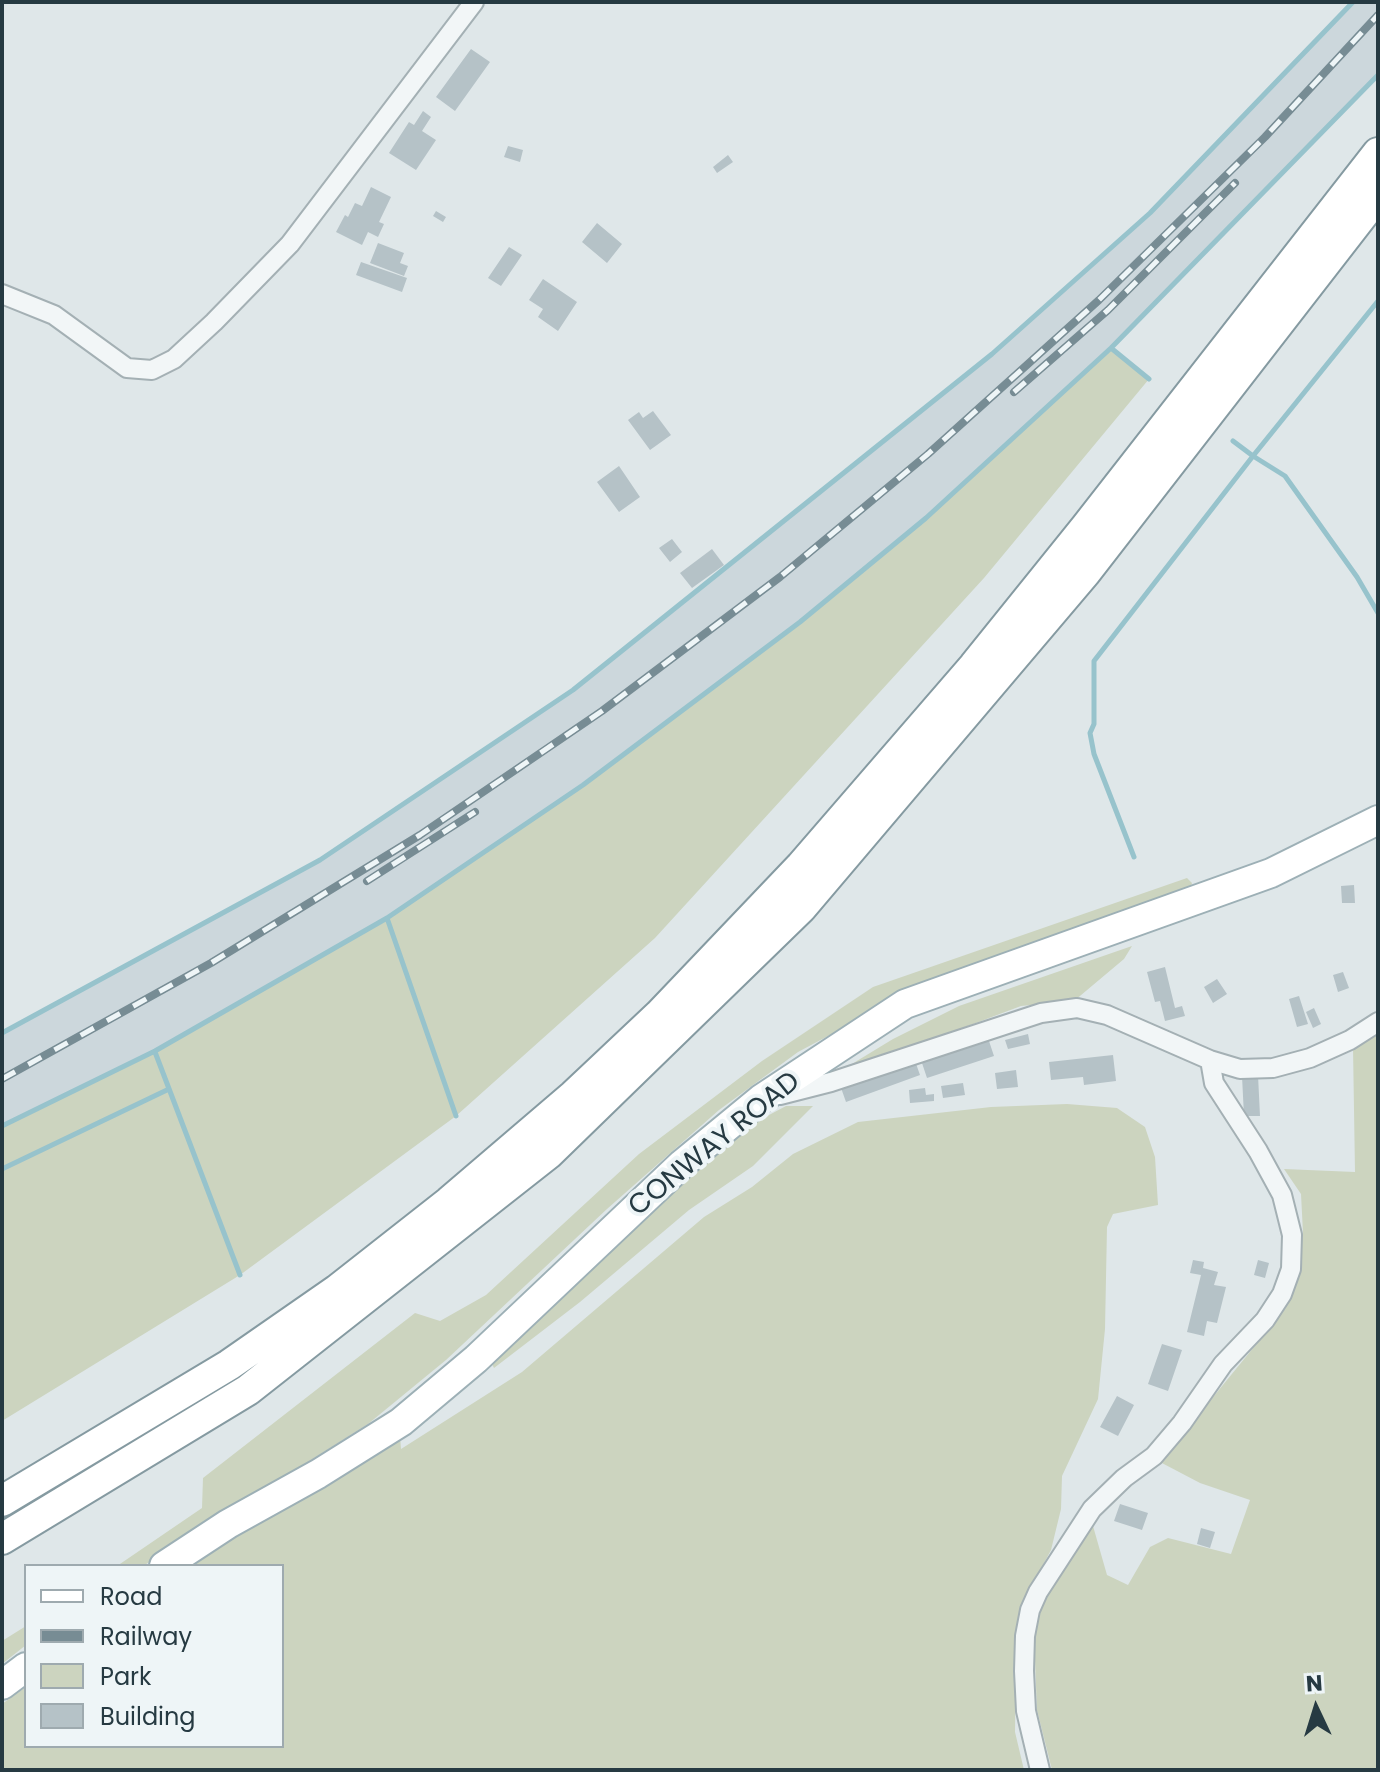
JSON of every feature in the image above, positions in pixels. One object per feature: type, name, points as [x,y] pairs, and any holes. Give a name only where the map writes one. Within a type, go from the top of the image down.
[{"type":"highway","points":[[2,1499],[57,1470],[229,1365],[337,1290],[449,1202],[573,1096],[659,1015],[801,866],[974,666],[1378,153]]},
{"type":"highway","points":[[4,1538],[248,1390],[548,1154],[790,918],[1085,573],[1378,195]]},
{"type":"main road","name":"CONWAY ROAD","points":[[167,1564],[228,1524],[318,1474],[401,1422],[476,1359],[682,1164],[761,1099],[905,1004],[1271,873],[1378,820]]},
{"type":"main road","points":[[2,1685],[24,1668]]},
{"type":"street","points":[[2,294],[54,315],[127,368],[152,370],[174,359],[290,244],[474,2]]},
{"type":"street","points":[[761,1099],[831,1082],[1041,1013],[1077,1008],[1107,1015],[1210,1060],[1240,1069],[1273,1068],[1310,1058],[1350,1040],[1378,1022]]},
{"type":"street","points":[[1040,1770],[1026,1711],[1024,1671],[1025,1636],[1030,1610],[1038,1592],[1092,1509],[1124,1478],[1154,1456],[1182,1423],[1223,1364],[1265,1320],[1282,1294],[1291,1269],[1292,1235],[1282,1195],[1214,1083],[1210,1060]]},
{"type":"shaded area","points":[[1353,2],[1378,2],[1378,75],[1111,348],[926,518],[800,622],[583,785],[387,918],[155,1051],[2,1126],[2,1033],[320,861],[573,690],[992,354],[1150,213]]},
{"type":"green space","points":[[1111,348],[1149,379],[984,578],[655,938],[456,1116],[240,1275],[2,1421],[2,1128],[155,1051],[387,918],[583,785],[800,622],[926,518]]},
{"type":"green space","points":[[1187,878],[1192,883],[1190,890],[901,997],[798,1052],[719,1110],[607,1209],[446,1360],[368,1424],[146,1564],[120,1564],[202,1508],[203,1478],[415,1313],[440,1321],[486,1295],[639,1154],[762,1061],[873,987]]},
{"type":"green space","points":[[1132,946],[1124,959],[1074,1001],[1021,1006],[888,1056],[847,1067],[893,1039],[959,1006]]},
{"type":"green space","points":[[1378,1033],[1378,1770],[1052,1770],[1037,1710],[1034,1637],[1042,1601],[1093,1526],[1107,1575],[1128,1585],[1150,1547],[1168,1538],[1231,1554],[1250,1500],[1200,1483],[1160,1462],[1285,1309],[1296,1277],[1303,1233],[1301,1194],[1284,1169],[1355,1172],[1353,1047]]},
{"type":"green space","points":[[1067,1104],[1117,1108],[1145,1127],[1155,1157],[1158,1205],[1113,1214],[1107,1227],[1105,1329],[1098,1399],[1062,1476],[1061,1509],[1051,1550],[1024,1601],[1016,1645],[1015,1732],[1024,1770],[2,1770],[2,1704],[24,1688],[24,1748],[284,1748],[284,1564],[192,1564],[400,1435],[401,1449],[522,1372],[704,1217],[752,1187],[793,1154],[858,1122],[991,1107]]},
{"type":"green space","points":[[786,1106],[813,1106],[753,1166],[689,1210],[580,1302],[494,1368],[490,1360],[675,1186],[754,1123]]},
{"type":"green space","points":[[24,1627],[24,1647],[2,1664],[2,1641]]},
{"type":"building","points":[[471,49],[490,62],[455,111],[436,97]]},
{"type":"building","points":[[423,111],[431,117],[422,131],[436,140],[416,170],[389,153],[409,122],[414,125]]},
{"type":"building","points":[[508,146],[523,150],[520,162],[504,157]]},
{"type":"building","points":[[728,155],[733,162],[717,173],[713,167]]},
{"type":"building","points":[[371,187],[391,197],[379,222],[384,224],[378,237],[368,232],[362,245],[336,232],[355,203],[362,206]]},
{"type":"building","points":[[436,211],[446,217],[443,222],[433,216]]},
{"type":"building","points":[[597,223],[622,244],[607,263],[582,242]]},
{"type":"building","points":[[378,243],[404,253],[400,263],[408,266],[404,276],[370,263]]},
{"type":"building","points":[[509,247],[522,255],[501,286],[488,278]]},
{"type":"building","points":[[361,262],[407,278],[402,292],[356,275]]},
{"type":"building","points":[[543,279],[577,302],[558,331],[538,317],[543,309],[529,300]]},
{"type":"building","points":[[653,411],[671,435],[650,450],[628,420],[639,412],[643,418]]},
{"type":"building","points":[[619,466],[640,497],[619,512],[597,482]]},
{"type":"building","points":[[672,539],[682,552],[670,562],[659,548]]},
{"type":"building","points":[[712,549],[724,565],[692,588],[680,573]]},
{"type":"building","points":[[1354,885],[1355,903],[1342,903],[1341,886]]},
{"type":"building","points":[[1165,967],[1175,1008],[1182,1006],[1185,1016],[1165,1021],[1160,1001],[1155,1002],[1147,972]]},
{"type":"building","points":[[1343,972],[1349,988],[1338,992],[1333,975]]},
{"type":"building","points":[[1217,979],[1227,994],[1213,1003],[1204,987]]},
{"type":"building","points":[[1299,996],[1308,1024],[1297,1027],[1289,999]]},
{"type":"building","points":[[1314,1008],[1321,1024],[1313,1028],[1306,1012]]},
{"type":"building","points":[[1028,1034],[1030,1044],[1008,1049],[1005,1040]]},
{"type":"building","points":[[988,1038],[994,1056],[927,1078],[921,1060]]},
{"type":"building","points":[[1113,1055],[1116,1081],[1084,1085],[1083,1077],[1051,1080],[1049,1062]]},
{"type":"building","points":[[914,1058],[920,1075],[846,1102],[840,1085]]},
{"type":"building","points":[[1016,1070],[1018,1087],[997,1089],[995,1073]]},
{"type":"building","points":[[1258,1075],[1260,1116],[1244,1116],[1242,1076]]},
{"type":"building","points":[[963,1083],[965,1095],[943,1098],[941,1086]]},
{"type":"building","points":[[925,1088],[926,1095],[934,1094],[934,1101],[910,1103],[909,1090]]},
{"type":"building","points":[[1193,1260],[1204,1262],[1203,1268],[1218,1272],[1214,1285],[1226,1287],[1217,1323],[1207,1321],[1204,1336],[1187,1332],[1201,1275],[1190,1273]]},
{"type":"building","points":[[1258,1260],[1269,1263],[1265,1278],[1254,1275]]},
{"type":"building","points":[[1162,1344],[1182,1350],[1168,1391],[1148,1384]]},
{"type":"building","points":[[1117,1396],[1134,1405],[1118,1436],[1100,1427]]},
{"type":"building","points":[[1120,1504],[1148,1513],[1142,1530],[1114,1521]]},
{"type":"building","points":[[1201,1528],[1215,1532],[1210,1548],[1197,1544]]},
{"type":"waterway","points":[[2,1033],[320,860],[573,690],[992,354],[1150,213],[1353,2]]},
{"type":"waterway","points":[[2,1126],[155,1051],[387,918],[583,785],[800,622],[926,518],[1111,348],[1378,75]]},
{"type":"waterway","points":[[1233,441],[1253,456],[1378,301]]},
{"type":"waterway","points":[[1111,348],[1149,379]]},
{"type":"waterway","points":[[1134,857],[1094,754],[1090,733],[1094,724],[1094,661],[1253,456],[1285,476],[1357,577],[1378,613]]},
{"type":"waterway","points":[[387,918],[456,1116]]},
{"type":"waterway","points":[[155,1052],[240,1275]]},
{"type":"waterway","points":[[2,1169],[169,1089]]},
{"type":"railway","points":[[2,1079],[211,963],[420,835],[602,711],[780,577],[928,454],[1099,300],[1265,137],[1378,15]]},
{"type":"railway","points":[[1014,392],[1108,310],[1235,183]]},
{"type":"railway","points":[[367,881],[475,812]]}]
